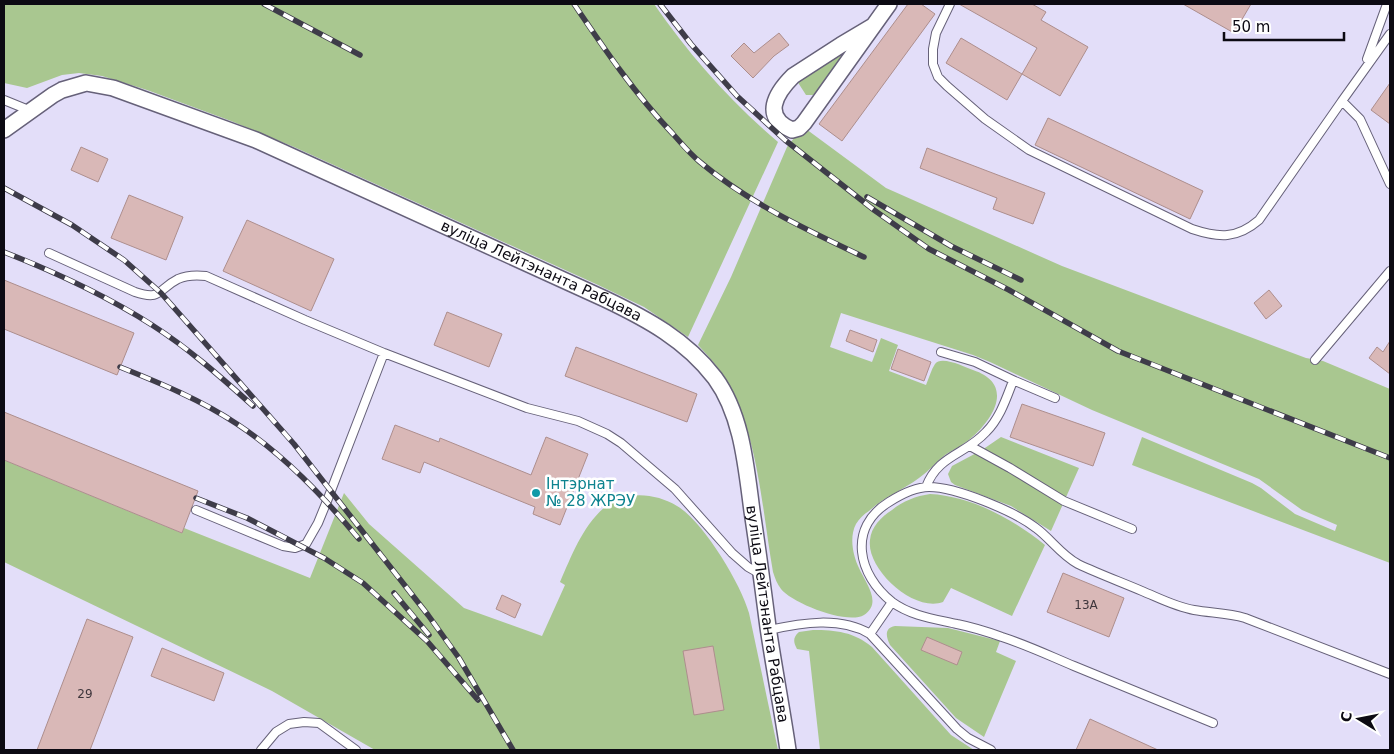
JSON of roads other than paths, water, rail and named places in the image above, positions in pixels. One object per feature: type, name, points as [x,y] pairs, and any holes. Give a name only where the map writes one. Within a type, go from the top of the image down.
[{"type":"street","points":[[873,26],[793,76],[774,102],[774,111],[778,120],[792,130],[799,128],[889,4]]},
{"type":"street","name":"вуліца Лейтэнанта Рабцава","points":[[4,130],[53,95],[86,83],[113,88],[256,140],[596,295],[650,321],[671,334],[688,348],[709,371],[725,394],[733,412],[745,460],[788,750]]},
{"type":"lane","points":[[950,4],[936,33],[933,64],[938,77],[985,119],[1029,150],[1192,229],[1218,236],[1233,235],[1248,230],[1259,220],[1390,34]]},
{"type":"lane","points":[[1362,73],[1387,4]]},
{"type":"lane","points":[[4,100],[31,111]]},
{"type":"lane","points":[[1342,101],[1360,120],[1390,184]]},
{"type":"lane","points":[[49,253],[144,295],[161,293],[180,278],[193,275],[206,276],[384,353],[527,408],[578,421],[607,434],[621,443],[676,489],[732,553],[748,568],[762,575]]},
{"type":"lane","points":[[1315,360],[1390,271]]},
{"type":"lane","points":[[942,352],[975,362],[1055,398]]},
{"type":"lane","points":[[196,510],[283,546],[295,548],[306,544],[318,523],[327,501],[384,353]]},
{"type":"lane","points":[[926,487],[934,471],[941,464],[985,434],[1000,412],[1013,380]]},
{"type":"lane","points":[[970,446],[1016,471],[1064,501],[1132,529]]},
{"type":"lane","points":[[1213,723],[1009,639],[914,614],[892,602],[877,586],[864,564],[861,541],[864,529],[875,513],[883,506],[910,491],[926,487],[944,488],[964,493],[1037,528],[1059,551],[1072,560],[1174,604],[1194,610],[1228,613],[1245,618],[1390,674]]},
{"type":"lane","points":[[870,634],[892,602]]},
{"type":"lane","points":[[769,630],[804,623],[827,623],[855,627],[870,634],[946,719],[968,738],[991,750]]},
{"type":"lane","points":[[261,750],[276,732],[289,724],[304,722],[319,722],[356,750]]},
{"type":"railway","points":[[264,4],[360,55]]},
{"type":"railway","points":[[574,4],[633,87],[659,119],[696,159],[758,203],[864,257]]},
{"type":"railway","points":[[660,4],[691,44],[737,96],[785,140],[874,210],[929,249],[1009,290],[1118,351],[1390,458]]},
{"type":"railway","points":[[4,188],[72,225],[124,260],[161,293],[294,444],[428,615],[459,658],[513,750]]},
{"type":"railway","points":[[867,197],[951,246],[1021,280]]},
{"type":"railway","points":[[4,252],[80,285],[152,325],[191,353],[253,406]]},
{"type":"railway","points":[[120,367],[195,400],[223,415],[254,436],[302,477],[359,539]]},
{"type":"railway","points":[[196,498],[247,518],[324,558],[363,583],[427,641],[478,700]]},
{"type":"railway","points":[[394,593],[429,635]]},
{"type":"place","name":"Інтэрнат № 28 ЖРЭУ","points":[[536,493]]}]
